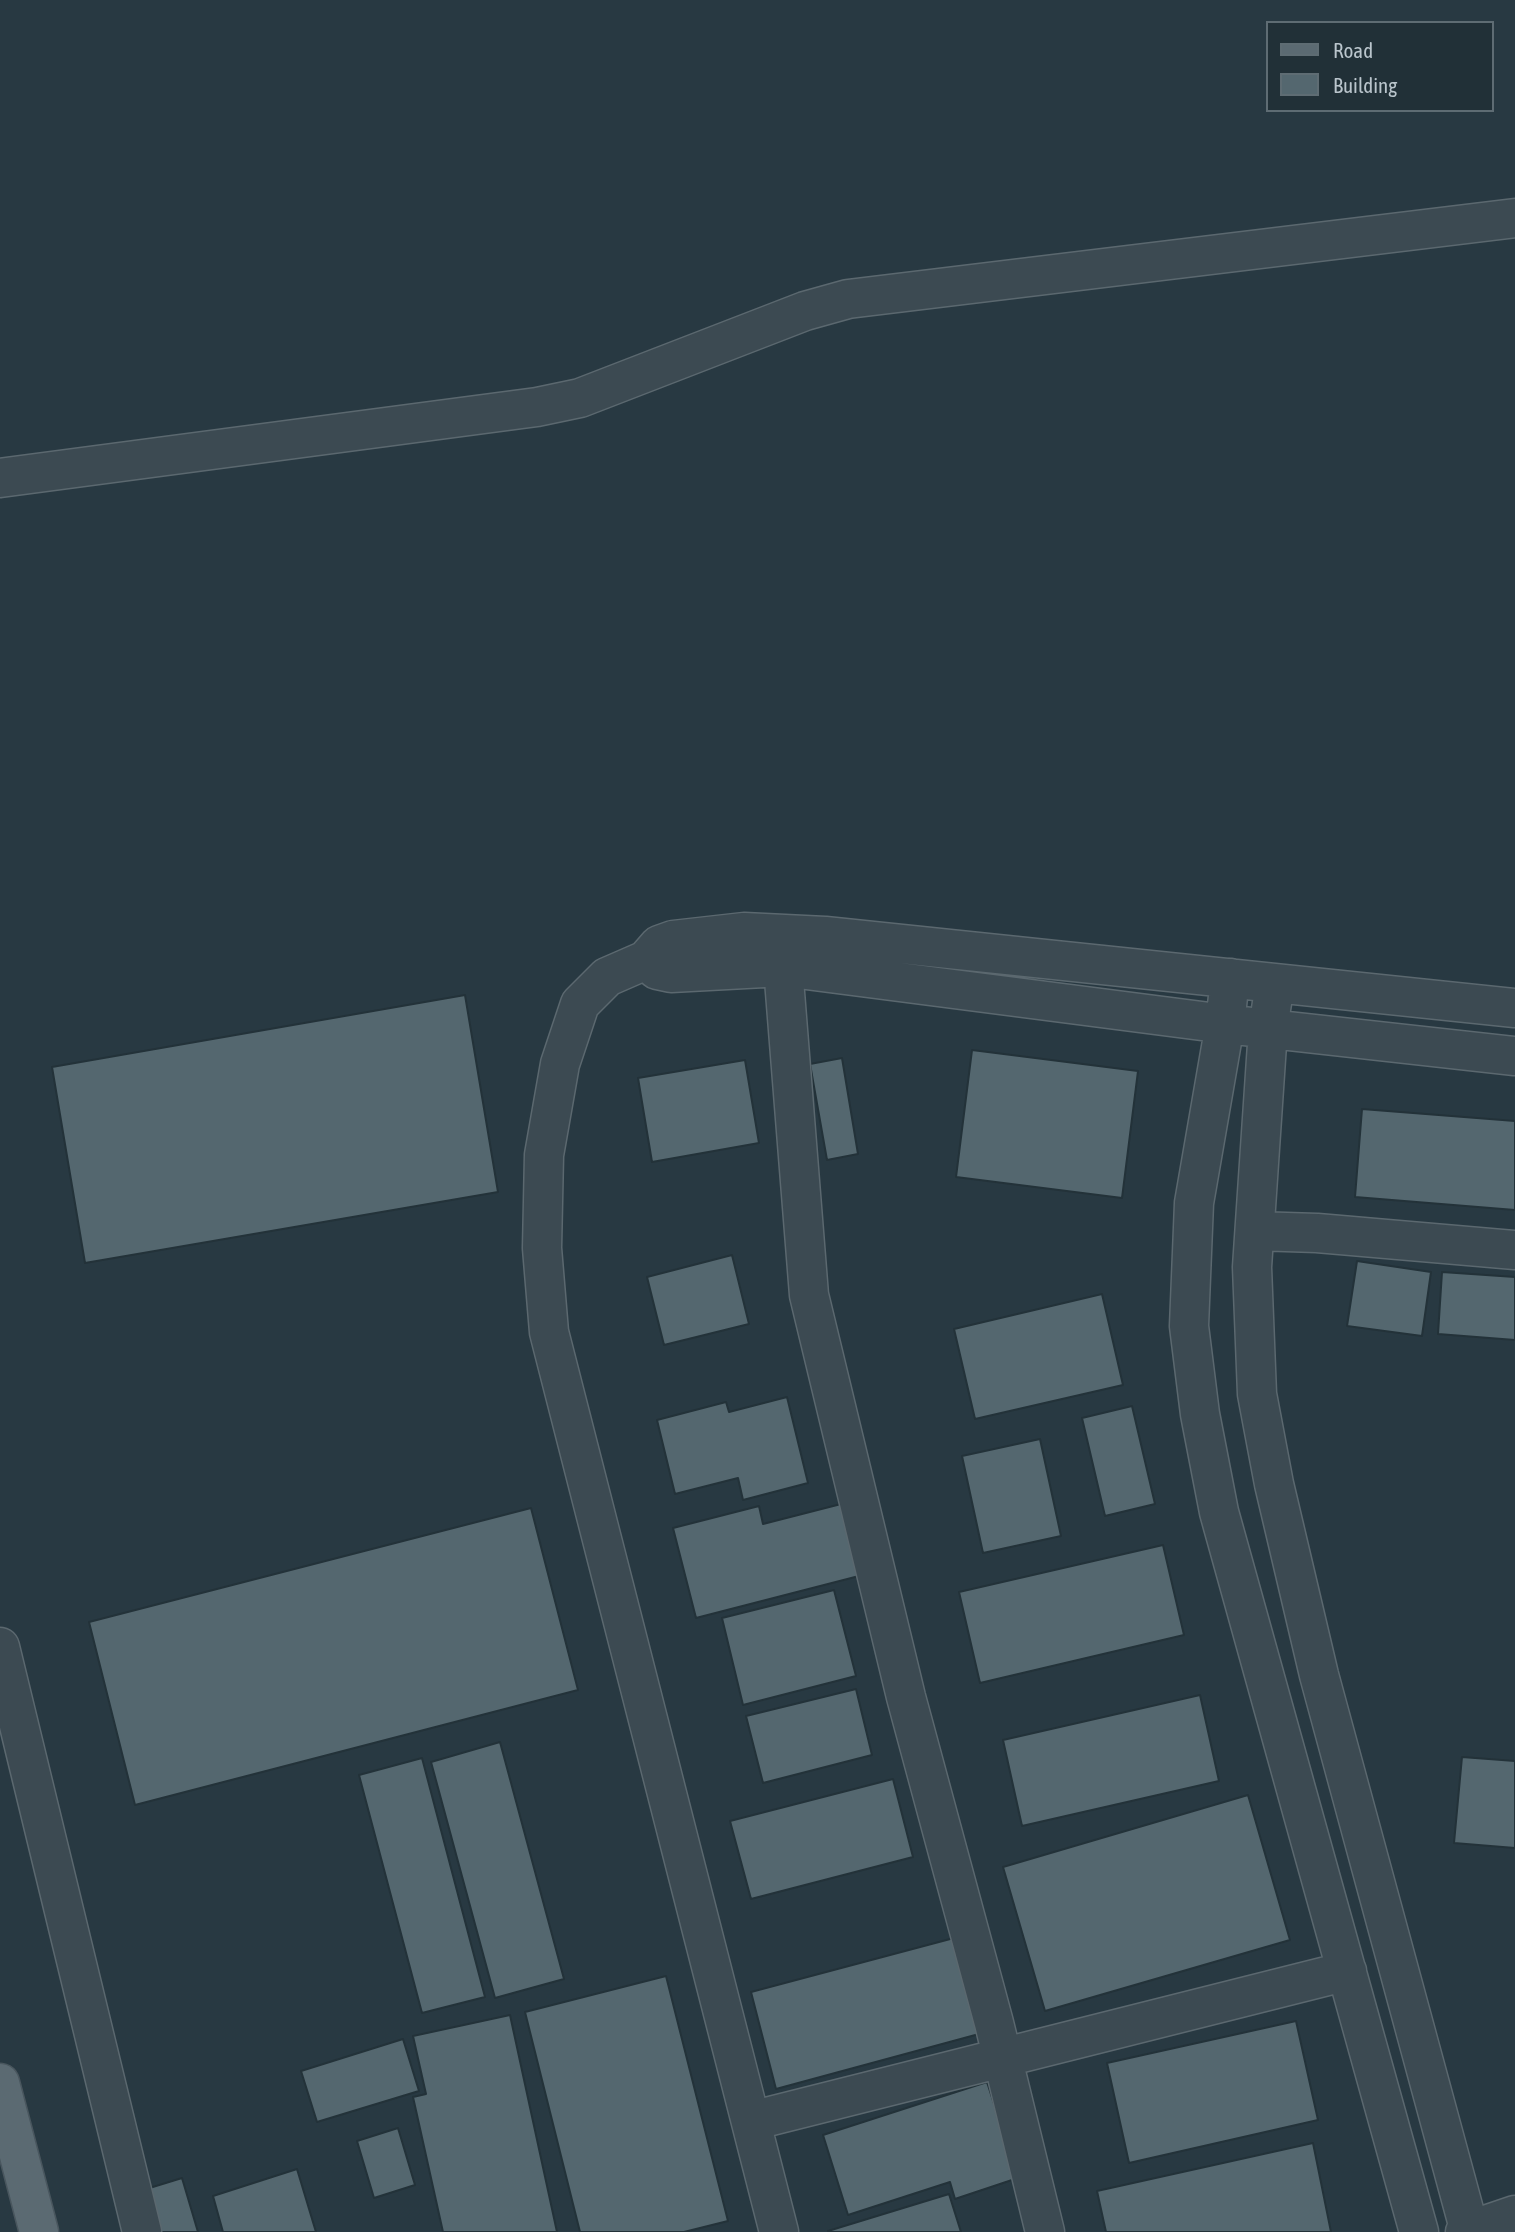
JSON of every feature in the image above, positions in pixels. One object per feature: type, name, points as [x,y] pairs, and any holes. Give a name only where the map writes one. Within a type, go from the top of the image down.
[{"type":"main road","points":[[0,2083],[39,2232]]},
{"type":"street","points":[[0,478],[547,405],[580,398],[805,311],[848,299],[1515,218]]},
{"type":"street","points":[[779,2232],[549,1332],[542,1248],[544,1155],[560,1064],[580,1004],[607,977],[646,960],[659,945],[673,940],[744,932],[825,936],[1515,1008]]},
{"type":"street","points":[[646,960],[657,970],[671,973],[783,967],[1225,1024],[1515,1056]]},
{"type":"street","points":[[783,967],[809,1295],[905,1697],[1002,2057],[1045,2232]]},
{"type":"street","points":[[1230,978],[1225,1024],[1194,1203],[1189,1325],[1200,1414],[1219,1512],[1419,2232]]},
{"type":"street","points":[[1275,983],[1268,1029],[1252,1267],[1257,1394],[1274,1484],[1319,1675],[1468,2231],[1515,2215]]},
{"type":"street","points":[[1255,1231],[1317,1233],[1515,1250]]},
{"type":"street","points":[[0,1647],[142,2232]]},
{"type":"street","points":[[751,2120],[1347,1971]]},
{"type":"building","points":[[465,995],[498,1192],[85,1263],[52,1067]]},
{"type":"building","points":[[972,1050],[1138,1071],[1122,1198],[956,1177]]},
{"type":"building","points":[[842,1058],[858,1154],[827,1160],[810,1064]]},
{"type":"building","points":[[745,1060],[759,1143],[652,1162],[638,1078]]},
{"type":"building","points":[[1362,1109],[1515,1121],[1515,1210],[1355,1197]]},
{"type":"building","points":[[732,1255],[749,1324],[664,1345],[647,1277]]},
{"type":"building","points":[[1357,1261],[1431,1272],[1422,1336],[1347,1326]]},
{"type":"building","points":[[1442,1272],[1515,1277],[1515,1340],[1438,1334]]},
{"type":"building","points":[[1102,1294],[1123,1385],[975,1419],[954,1329]]},
{"type":"building","points":[[787,1397],[808,1483],[743,1500],[738,1478],[675,1494],[657,1420],[726,1402],[729,1412]]},
{"type":"building","points":[[1132,1406],[1155,1504],[1105,1516],[1082,1418]]},
{"type":"building","points":[[1040,1439],[1061,1536],[983,1553],[962,1456]]},
{"type":"building","points":[[841,1504],[859,1576],[696,1618],[673,1528],[759,1506],[763,1524]]},
{"type":"building","points":[[531,1508],[578,1690],[135,1805],[89,1622]]},
{"type":"building","points":[[1163,1545],[1184,1635],[980,1683],[959,1592]]},
{"type":"building","points":[[834,1590],[856,1676],[743,1705],[722,1618]]},
{"type":"building","points":[[856,1689],[872,1755],[763,1783],[746,1716]]},
{"type":"building","points":[[1200,1695],[1219,1781],[1022,1826],[1003,1740]]},
{"type":"building","points":[[500,1742],[564,1979],[495,1998],[431,1762]]},
{"type":"building","points":[[1462,1757],[1515,1761],[1515,1848],[1454,1843]]},
{"type":"building","points":[[422,1758],[485,1997],[422,2013],[359,1775]]},
{"type":"building","points":[[893,1779],[913,1857],[751,1899],[730,1821]]},
{"type":"building","points":[[1248,1795],[1290,1940],[1045,2011],[1003,1867]]},
{"type":"building","points":[[954,1938],[979,2034],[776,2089],[751,1992]]},
{"type":"building","points":[[666,1976],[728,2221],[684,2232],[580,2232],[525,2012]]},
{"type":"building","points":[[510,2015],[557,2232],[443,2232],[413,2097],[426,2094],[413,2036]]},
{"type":"building","points":[[1296,2021],[1318,2120],[1129,2163],[1107,2063]]},
{"type":"building","points":[[403,2039],[419,2091],[317,2122],[301,2071]]},
{"type":"building","points":[[987,2082],[1018,2178],[955,2199],[950,2182],[848,2215],[823,2135]]},
{"type":"building","points":[[398,2128],[415,2185],[374,2198],[357,2141]]},
{"type":"building","points":[[1313,2143],[1331,2232],[1106,2232],[1097,2191]]},
{"type":"building","points":[[297,2169],[316,2232],[223,2232],[213,2196]]},
{"type":"building","points":[[182,2178],[198,2232],[155,2232],[143,2190]]},
{"type":"building","points":[[949,2194],[961,2232],[828,2231]]}]
